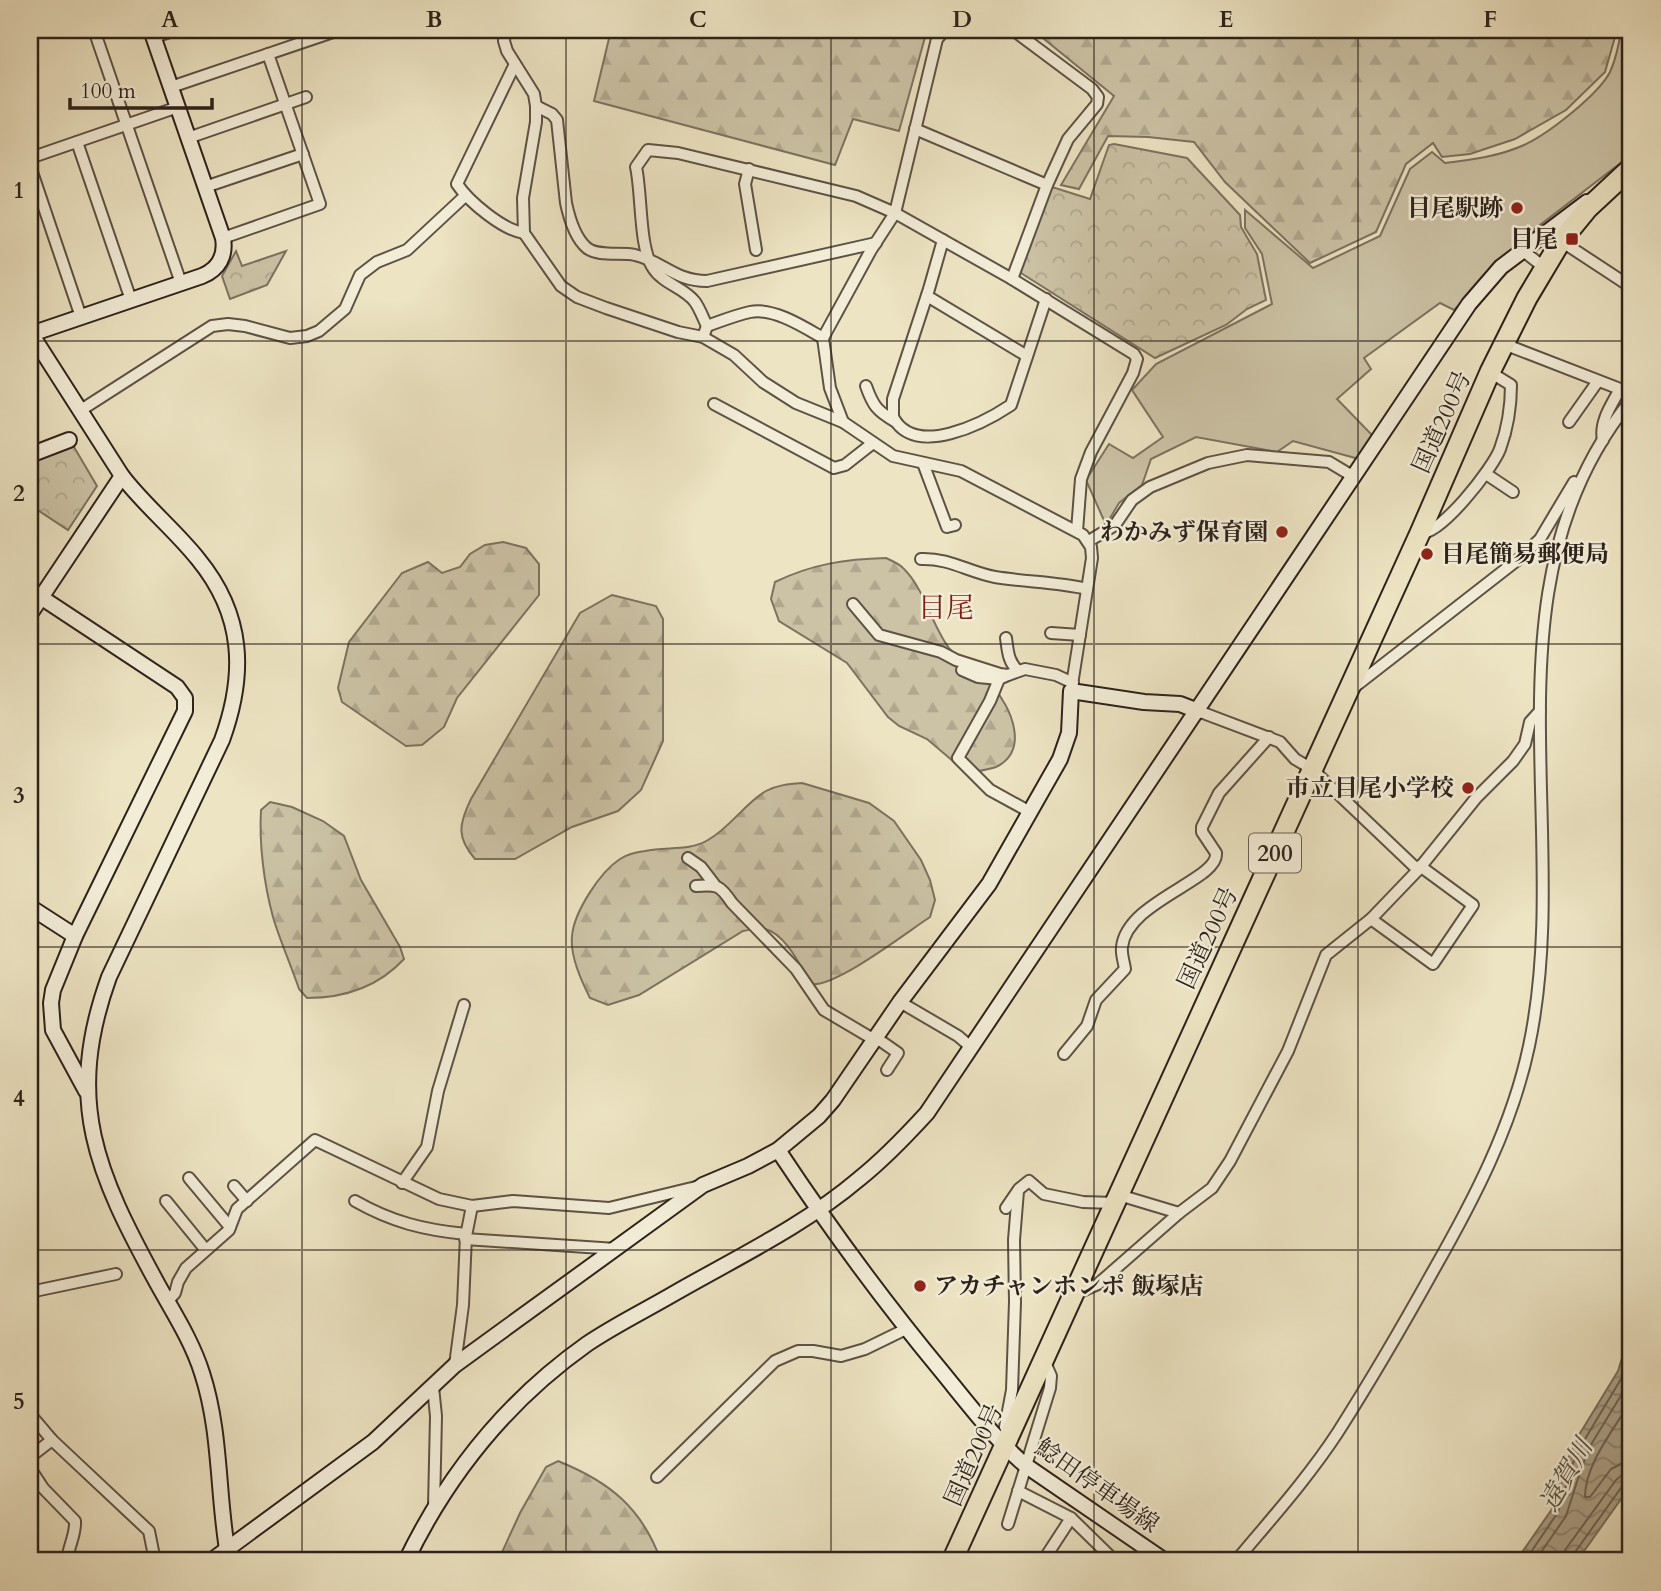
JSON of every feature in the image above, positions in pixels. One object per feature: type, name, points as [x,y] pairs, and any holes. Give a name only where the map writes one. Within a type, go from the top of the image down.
[{"type":"highway","name":"国道200号","points":[[952,1561],[1420,533],[1490,372],[1561,241],[1588,208],[1631,168]]},
{"type":"street","points":[[94,30],[181,283]]},
{"type":"street","points":[[176,30],[153,34],[223,238],[224,253],[217,267],[211,272],[30,333],[122,476],[197,557],[219,588],[235,632],[239,662],[234,708],[222,740],[122,947],[97,1009],[90,1047],[87,1093],[98,1158],[108,1185],[127,1228],[191,1347],[208,1392],[214,1422],[219,1500],[227,1555]]},
{"type":"street","points":[[171,87],[333,32],[332,30]]},
{"type":"street","points":[[505,30],[506,51],[534,94],[536,106],[536,122],[523,198],[524,233],[561,286],[577,297],[678,332],[705,332],[752,311],[766,312],[805,327],[823,338]]},
{"type":"street","points":[[843,422],[830,388],[823,338],[895,213],[937,38],[945,30]]},
{"type":"street","points":[[1012,279],[1068,139],[1097,104],[1098,96],[1013,30]]},
{"type":"street","points":[[223,238],[320,204],[268,54]]},
{"type":"street","points":[[514,64],[457,184],[466,196],[514,231],[524,233]]},
{"type":"street","points":[[188,138],[306,97]]},
{"type":"street","points":[[536,106],[552,114],[557,120],[569,216],[587,249],[635,255],[648,259],[677,276],[692,281],[707,281],[876,243]]},
{"type":"street","points":[[30,158],[178,107]]},
{"type":"street","points":[[915,129],[1047,186]]},
{"type":"street","points":[[77,142],[131,300]]},
{"type":"street","points":[[167,1302],[175,1293],[187,1268],[230,1227],[237,1209],[315,1140],[439,1199],[471,1206],[513,1201],[609,1208],[703,1185],[778,1150],[833,1100],[900,1002],[989,884],[1060,759],[1069,733],[1072,687],[1092,558],[1088,541],[1077,530],[961,471],[893,456],[843,422],[796,403],[763,382],[705,332],[694,300],[653,270],[648,259],[636,167],[648,150],[678,153],[856,196],[895,213],[1130,350],[1137,359],[1133,373],[1091,452],[1081,479],[1077,530]]},
{"type":"street","points":[[205,187],[303,154]]},
{"type":"street","points":[[30,166],[81,317]]},
{"type":"street","points":[[749,169],[745,184],[756,250]]},
{"type":"street","points":[[406,1561],[434,1508],[463,1463],[507,1412],[569,1358],[599,1337],[818,1210],[858,1181],[909,1133],[944,1090],[1469,304],[1501,267],[1611,185]]},
{"type":"street","points":[[81,410],[212,326],[245,326],[290,338],[319,331],[345,309],[360,275],[377,262],[407,250],[466,196]]},
{"type":"street","points":[[896,422],[892,411],[893,399],[943,240]]},
{"type":"street","points":[[1561,241],[1631,287]]},
{"type":"street","points":[[1522,250],[1545,268]]},
{"type":"street","points":[[926,296],[1027,356]]},
{"type":"street","points":[[866,386],[872,404],[881,413],[913,433],[940,437],[960,431],[1004,410],[1010,405],[1046,299]]},
{"type":"street","points":[[1504,344],[1620,389],[1603,425],[1603,440]]},
{"type":"street","points":[[1420,533],[1430,532],[1446,518],[1486,474],[1500,451],[1511,398],[1511,385],[1490,372]]},
{"type":"street","points":[[1573,419],[1598,381]]},
{"type":"street","points":[[1236,1561],[1292,1494],[1337,1433],[1457,1229],[1505,1127],[1529,1046],[1542,958],[1542,631],[1550,575],[1566,514],[1603,440],[1631,400]]},
{"type":"street","points":[[714,404],[834,468],[845,465],[873,443]]},
{"type":"street","points":[[30,455],[69,440]]},
{"type":"street","points":[[1088,541],[1115,525],[1132,500],[1150,487],[1208,463],[1247,454],[1329,462],[1354,477]]},
{"type":"street","points":[[923,463],[947,527],[955,525]]},
{"type":"street","points":[[1345,694],[1520,558],[1540,539],[1575,480],[1590,464]]},
{"type":"street","points":[[1486,474],[1513,492]]},
{"type":"street","points":[[30,614],[35,594],[122,476]]},
{"type":"street","points":[[921,559],[939,558],[991,576],[1067,584],[1087,589]]},
{"type":"street","points":[[35,594],[177,687],[182,692],[186,705],[172,741],[75,936],[53,990],[51,1017],[58,1042],[87,1093]]},
{"type":"street","points":[[853,604],[879,635],[941,652],[956,660],[1008,675]]},
{"type":"street","points":[[1051,633],[1080,635]]},
{"type":"street","points":[[1006,638],[1008,675],[958,758],[990,790],[1030,812]]},
{"type":"street","points":[[962,670],[978,677],[1008,675],[1025,669],[1040,671],[1072,687],[1144,702],[1180,704],[1280,742],[1295,759],[1312,769],[1419,868],[1473,905],[1433,964],[1371,919]]},
{"type":"street","points":[[1073,1295],[1098,1284],[1178,1213],[1212,1188],[1230,1161],[1288,1051],[1326,955],[1371,919],[1419,868],[1461,814],[1520,752],[1525,744],[1530,722],[1541,710]]},
{"type":"street","points":[[1064,1054],[1087,1026],[1096,1000],[1125,969],[1122,947],[1145,910],[1214,864],[1216,853],[1202,832],[1202,827],[1219,793],[1269,737]]},
{"type":"street","points":[[688,858],[701,867],[796,969],[824,1010],[898,1053],[887,1070]]},
{"type":"street","points":[[696,886],[714,884]]},
{"type":"street","points":[[30,907],[75,936]]},
{"type":"street","points":[[900,1002],[958,1036],[972,1048]]},
{"type":"street","points":[[402,1183],[427,1147],[438,1091],[464,1005]]},
{"type":"street","name":"鯰田停車場線","points":[[778,1150],[818,1210],[906,1329],[1004,1447],[1025,1465],[1165,1561]]},
{"type":"street","points":[[189,1178],[230,1227]]},
{"type":"street","points":[[1006,1208],[1029,1181],[1044,1194],[1083,1202],[1117,1199],[1178,1213]]},
{"type":"street","points":[[211,1561],[227,1555],[373,1442],[455,1365],[703,1185]]},
{"type":"street","points":[[234,1186],[247,1201]]},
{"type":"street","points":[[1004,1447],[1013,1390],[1014,1240],[1018,1191]]},
{"type":"street","points":[[166,1201],[205,1249]]},
{"type":"street","points":[[355,1201],[380,1215],[426,1230],[616,1249]]},
{"type":"street","points":[[455,1365],[471,1206]]},
{"type":"street","points":[[32,1290],[117,1274]]},
{"type":"street","points":[[657,1477],[775,1361],[798,1351],[841,1356],[865,1349],[906,1329]]},
{"type":"street","points":[[1008,1524],[1050,1388],[1051,1376],[1044,1359]]},
{"type":"street","points":[[433,1387],[436,1416],[434,1508]]},
{"type":"street","points":[[30,1414],[52,1440],[149,1531],[155,1561]]},
{"type":"street","points":[[30,1457],[52,1440]]},
{"type":"street","points":[[30,1468],[52,1498],[75,1521],[67,1561]]},
{"type":"street","points":[[1018,1491],[1071,1518],[1115,1561]]},
{"type":"street","points":[[1043,1561],[1071,1518]]},
{"type":"green space","points":[[611,30],[927,30],[899,131],[853,119],[835,165],[594,101]]},
{"type":"green space","points":[[1033,30],[1617,30],[1605,72],[1566,110],[1515,139],[1470,154],[1442,157],[1433,143],[1406,164],[1376,232],[1310,263],[1225,182],[1194,142],[1108,136],[1079,189],[1061,185],[1114,96]]},
{"type":"green space","points":[[1621,30],[1631,30],[1631,155],[1523,238],[1454,310],[1440,303],[1364,358],[1371,369],[1337,399],[1374,437],[1359,459],[1293,441],[1277,452],[1196,437],[1151,459],[1142,485],[1119,503],[1106,525],[1086,480],[1109,444],[1133,458],[1163,437],[1132,390],[1156,364],[1272,304],[1262,254],[1245,228],[1245,210],[1313,268],[1380,236],[1410,169],[1432,152],[1445,163],[1495,155],[1534,140],[1572,113],[1604,81],[1614,62]]},
{"type":"green space","points":[[1109,145],[1187,158],[1240,215],[1241,227],[1257,254],[1266,300],[1247,309],[1226,325],[1155,358],[1021,273],[1052,187],[1090,199]]},
{"type":"green space","points":[[236,251],[242,266],[286,251],[267,285],[230,299],[222,276]]},
{"type":"green space","points":[[71,442],[97,486],[68,530],[30,505],[30,458]]},
{"type":"green space","points":[[503,542],[526,548],[539,564],[539,595],[457,698],[444,727],[422,745],[406,746],[342,702],[338,688],[349,642],[402,573],[428,562],[442,573],[460,567],[470,554],[485,545]]},
{"type":"green space","points":[[886,558],[900,566],[911,577],[949,648],[993,687],[1006,705],[1015,739],[1007,759],[998,766],[967,773],[927,739],[899,726],[888,717],[847,663],[779,621],[771,599],[775,582],[829,564]]},
{"type":"green space","points":[[612,595],[656,606],[663,619],[663,741],[641,790],[618,811],[572,827],[515,859],[475,859],[465,844],[461,830],[471,799],[580,613]]},
{"type":"green space","points":[[802,783],[869,803],[894,821],[921,860],[930,880],[935,900],[930,917],[853,969],[822,983],[811,984],[786,944],[772,932],[757,928],[743,931],[639,995],[608,1005],[590,998],[574,960],[572,936],[583,905],[604,873],[622,858],[635,853],[700,844],[716,835],[766,791]]},
{"type":"green space","points":[[270,802],[292,807],[323,821],[344,836],[361,880],[400,947],[404,959],[384,976],[360,989],[335,996],[307,998],[299,989],[273,917],[265,878],[261,810]]},
{"type":"green space","points":[[558,1461],[593,1478],[622,1499],[644,1526],[661,1561],[498,1561],[520,1513],[546,1467]]},
{"type":"water","name":"遠賀川","points":[[1631,1329],[1631,1485],[1577,1561],[1516,1561],[1552,1509],[1567,1461],[1579,1435],[1618,1371]]},
{"type":"place","name":"目尾駅跡","points":[[1517,208]]},
{"type":"place","name":"目尾","points":[[1572,239]]},
{"type":"place","name":"わかみず保育園","points":[[1282,532]]},
{"type":"place","name":"目尾簡易郵便局","points":[[1427,554]]},
{"type":"place","name":"市立目尾小学校","points":[[1468,788]]},
{"type":"place","name":"アカチャンホンポ 飯塚店","points":[[920,1286]]},
{"type":"district","name":"目尾","points":[[946,608]]}]
